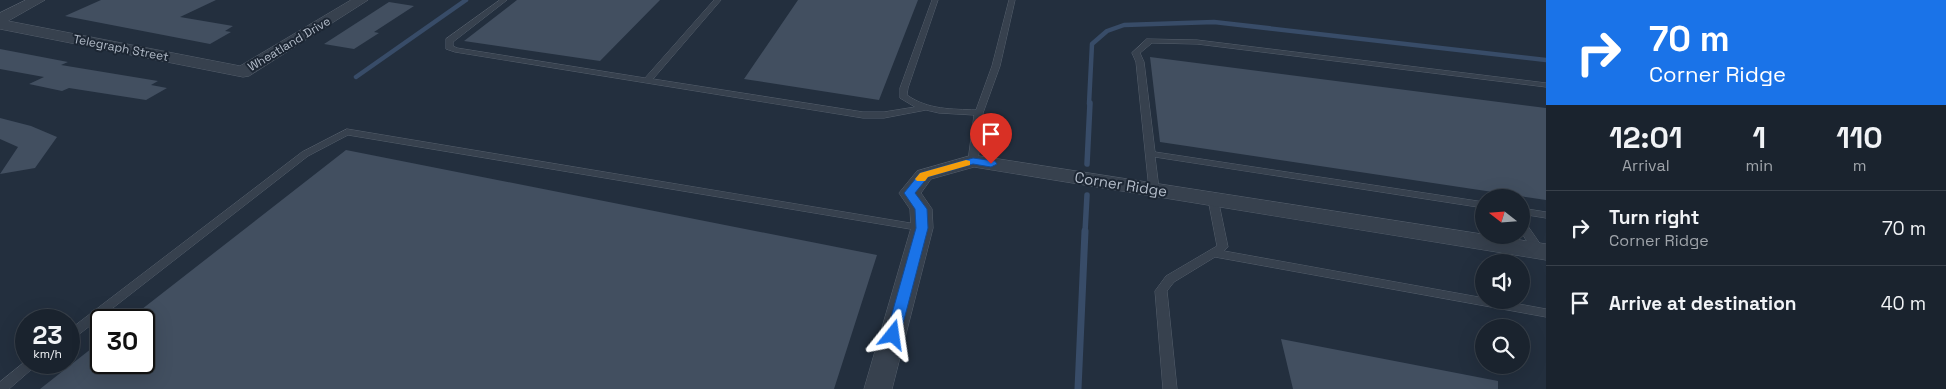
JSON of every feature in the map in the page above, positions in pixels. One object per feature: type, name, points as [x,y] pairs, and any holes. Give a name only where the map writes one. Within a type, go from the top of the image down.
[{"type":"street","points":[[0,20],[38,0]]},
{"type":"street","name":"Wheatland Drive","points":[[243,72],[361,0]]},
{"type":"street","name":"Telegraph Street","points":[[0,24],[243,72]]},
{"type":"street","name":"Corner Ridge","points":[[878,389],[922,228],[921,209],[910,193],[924,175],[973,161],[1543,251]]},
{"type":"lane","points":[[504,0],[449,41],[449,48],[464,52],[864,115],[884,115],[925,108]]},
{"type":"lane","points":[[647,81],[718,0]]},
{"type":"lane","points":[[935,0],[904,88],[903,96],[912,104],[925,108],[979,113]]},
{"type":"lane","points":[[973,161],[979,113],[996,66],[1012,0]]},
{"type":"lane","points":[[1154,189],[1140,62],[1136,53],[1150,41],[1197,42],[1546,85]]},
{"type":"lane","points":[[80,328],[305,154],[347,132],[922,228]]},
{"type":"lane","points":[[1151,154],[1475,204]]},
{"type":"lane","points":[[1170,389],[1161,291],[1170,278],[1223,247],[1213,199]]},
{"type":"lane","points":[[1530,212],[1546,215]]},
{"type":"lane","points":[[1530,235],[1543,251]]},
{"type":"lane","points":[[1214,253],[1546,312]]},
{"type":"lane","points":[[0,389],[19,374]]},
{"type":"building","points":[[101,0],[216,0],[180,17],[233,26],[225,31],[231,32],[210,44],[65,16]]},
{"type":"building","points":[[517,0],[660,0],[600,61],[464,41]]},
{"type":"building","points":[[798,0],[918,0],[879,100],[744,79]]},
{"type":"building","points":[[389,2],[414,6],[374,32],[379,33],[354,49],[324,44]]},
{"type":"building","points":[[0,49],[68,62],[61,65],[158,81],[151,85],[167,88],[146,100],[69,88],[62,91],[29,84],[44,77],[0,69]]},
{"type":"building","points":[[1150,57],[1546,108],[1546,200],[1530,198],[1530,189],[1475,189],[1160,142]]},
{"type":"building","points":[[0,118],[31,126],[57,137],[35,168],[0,174],[18,147],[0,139]]},
{"type":"building","points":[[346,150],[877,255],[834,389],[40,389],[59,374],[80,374],[80,358],[90,350],[90,374],[155,374],[155,309],[142,309]]},
{"type":"building","points":[[1281,339],[1498,381],[1498,389],[1293,389]]},
{"type":"waterway","points":[[356,77],[466,0]]},
{"type":"waterway","points":[[1089,104],[1092,44],[1107,31],[1124,25],[1214,22],[1546,60]]},
{"type":"waterway","points":[[1087,164],[1090,103]]},
{"type":"waterway","points":[[1085,232],[1087,195]]},
{"type":"waterway","points":[[1078,389],[1085,231]]},
{"type":"slow traffic","points":[[921,179],[924,175],[966,163]]},
{"type":"route","points":[[893,335],[922,228],[921,209],[910,193],[924,175],[973,161],[991,164]]}]
